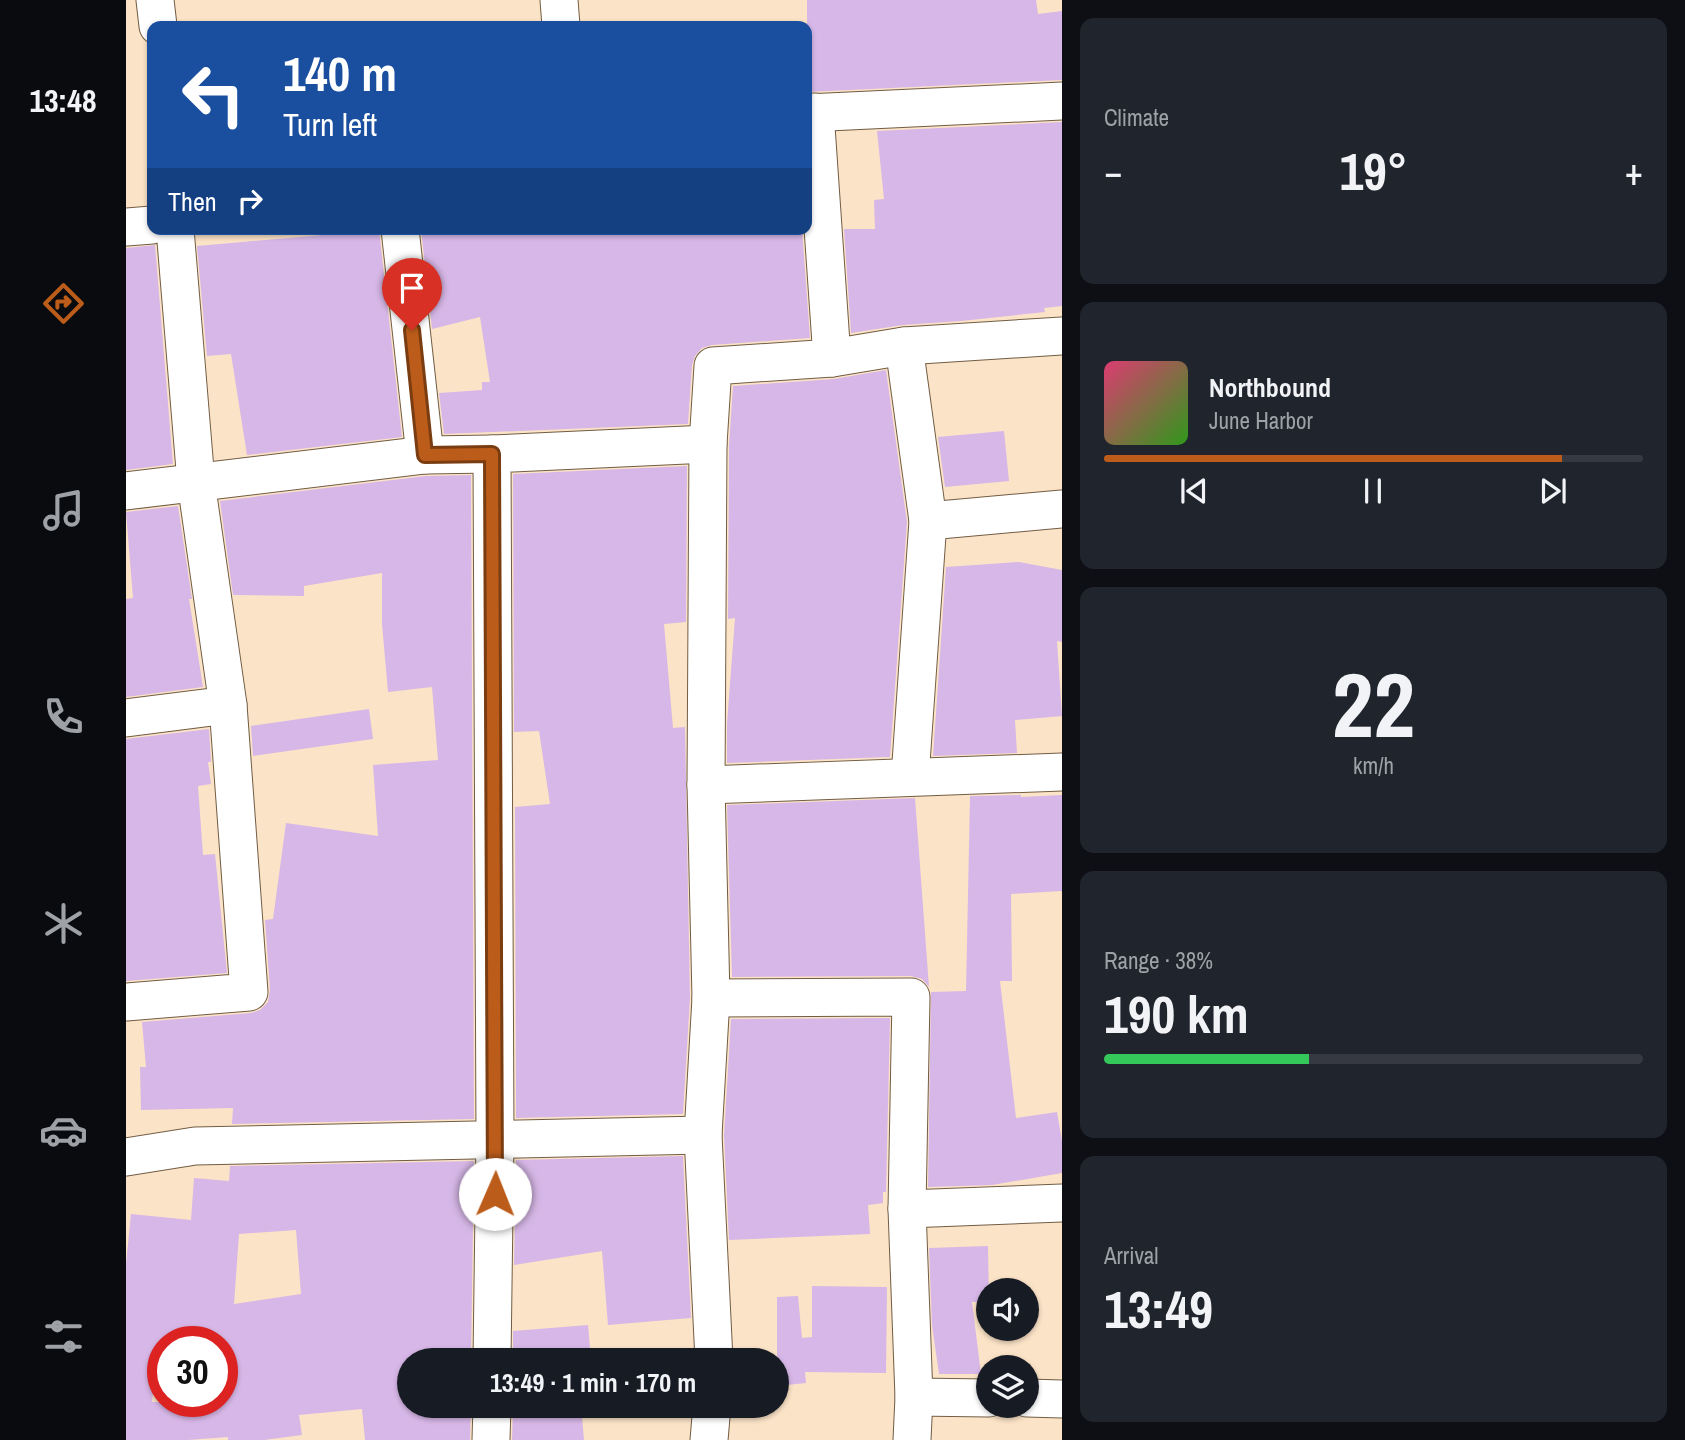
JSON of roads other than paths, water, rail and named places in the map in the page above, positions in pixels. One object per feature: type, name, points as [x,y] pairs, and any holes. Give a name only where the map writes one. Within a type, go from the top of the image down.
[{"type":"street","points":[[155,0],[157,21]]},
{"type":"street","points":[[559,0],[561,21]]},
{"type":"street","points":[[812,113],[1062,101]]},
{"type":"street","points":[[812,125],[832,358]]},
{"type":"street","points":[[126,227],[147,225]]},
{"type":"street","points":[[126,1002],[248,992],[228,705],[196,482],[175,235]]},
{"type":"street","points":[[401,235],[425,455]]},
{"type":"street","points":[[713,1348],[703,1135],[711,998],[706,785],[708,444],[713,366],[832,358],[904,346],[1062,336]]},
{"type":"street","points":[[904,346],[928,521],[910,777]]},
{"type":"street","points":[[126,491],[425,455],[708,444]]},
{"type":"street","points":[[492,454],[495,1138],[492,1348]]},
{"type":"street","points":[[928,521],[1062,509]]},
{"type":"street","points":[[126,718],[228,705]]},
{"type":"street","points":[[706,785],[1062,772]]},
{"type":"street","points":[[711,998],[911,997],[906,1209],[914,1397],[912,1440]]},
{"type":"street","points":[[126,1157],[195,1146],[703,1135]]},
{"type":"street","points":[[906,1209],[1062,1203]]},
{"type":"street","points":[[914,1397],[976,1398]]},
{"type":"street","points":[[1039,1398],[1062,1399]]},
{"type":"street","points":[[491,1440],[492,1418]]},
{"type":"street","points":[[709,1440],[711,1418]]}]
